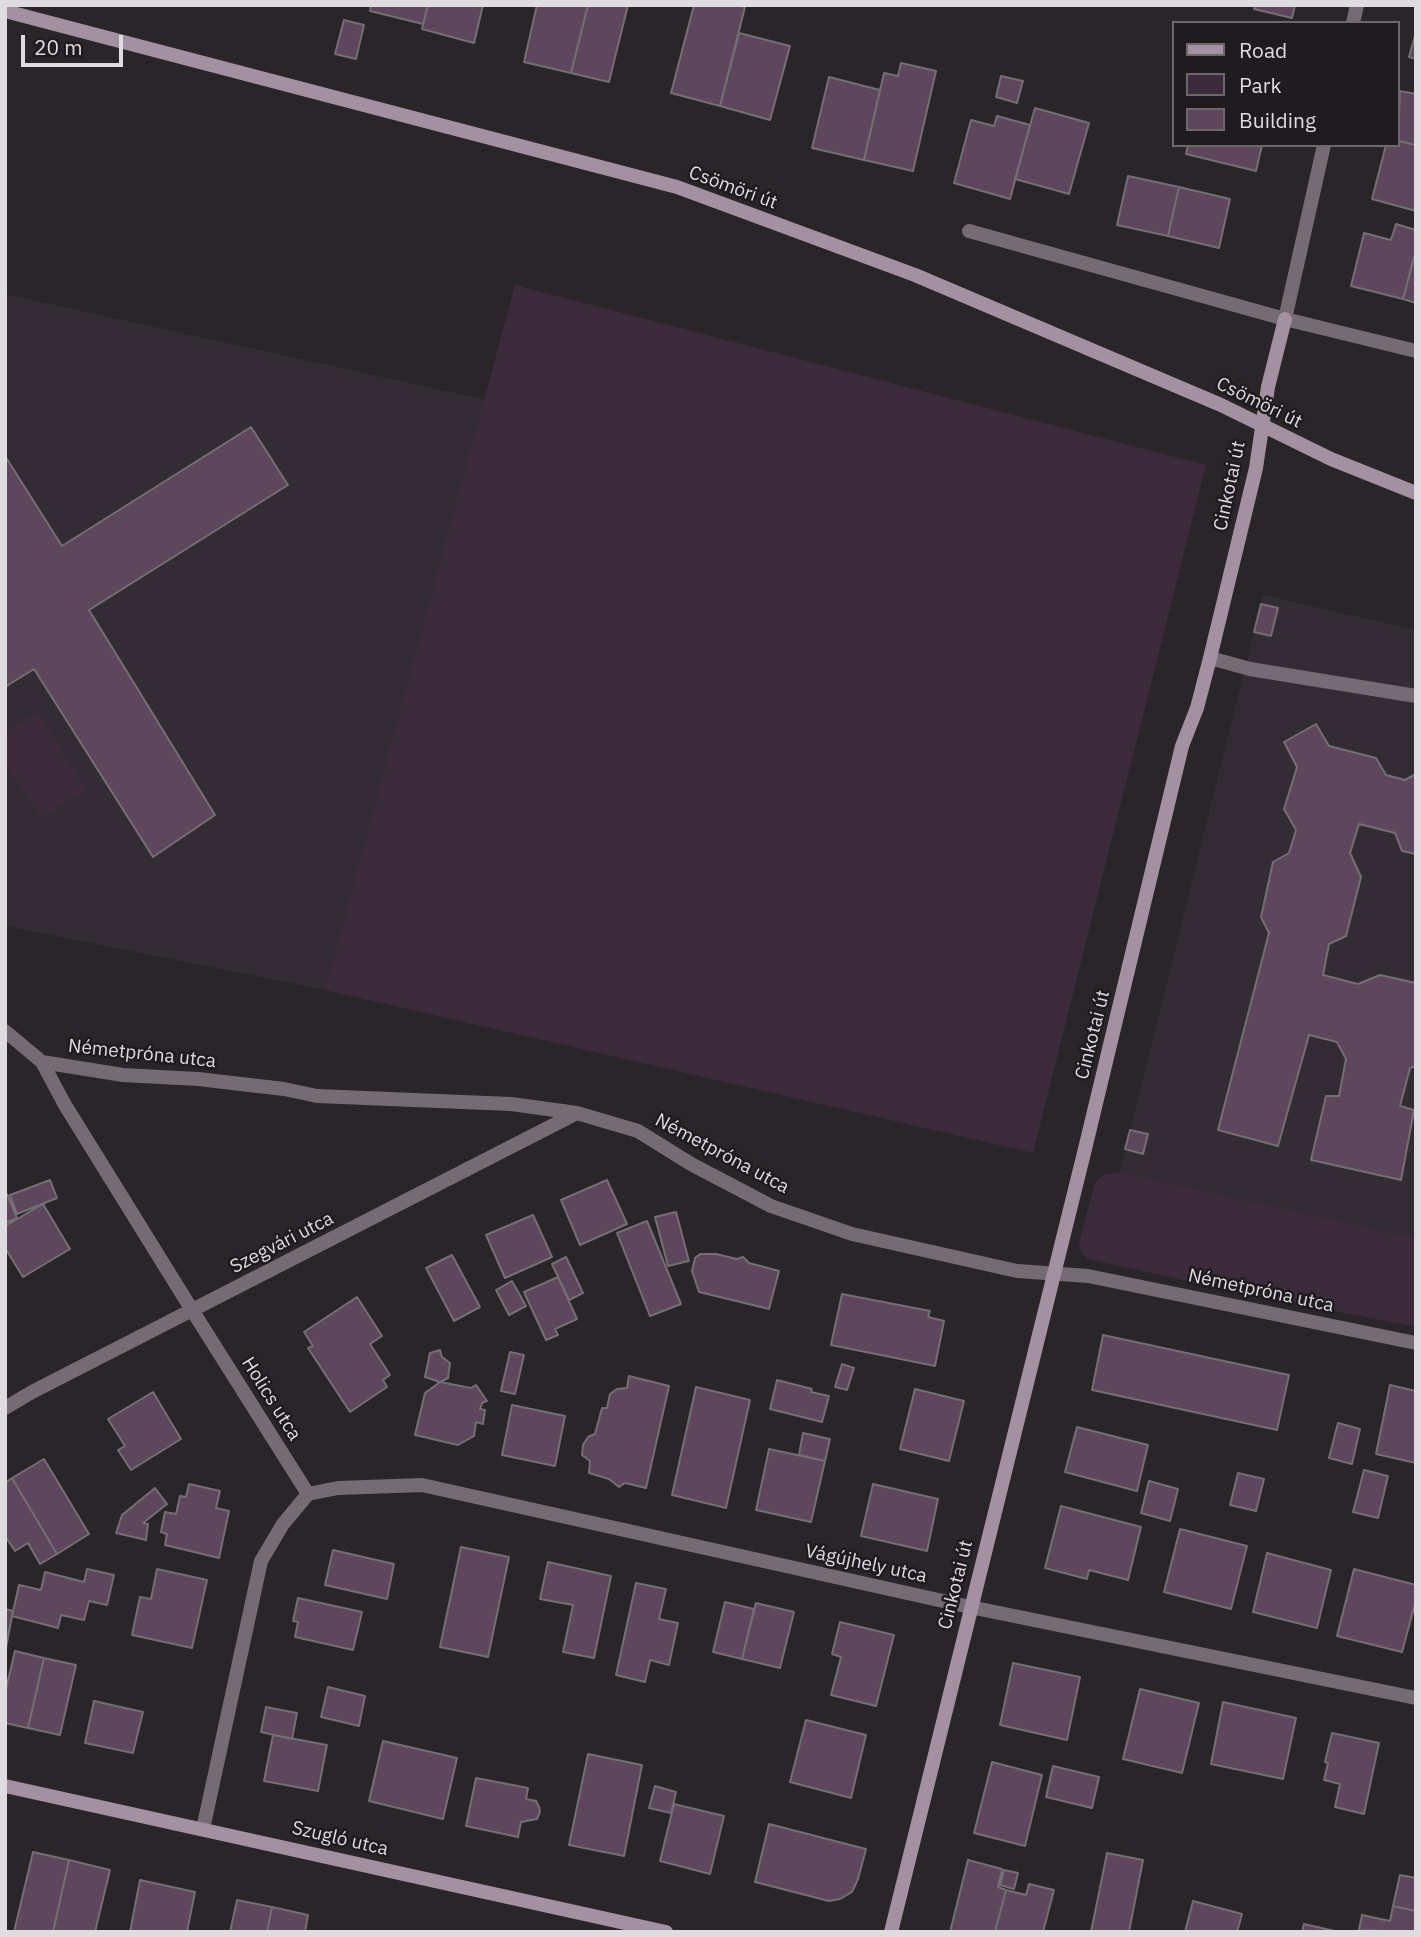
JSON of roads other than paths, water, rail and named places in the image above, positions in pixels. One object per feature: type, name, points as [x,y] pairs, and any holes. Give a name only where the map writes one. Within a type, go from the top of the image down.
[{"type":"street","name":"Csömöri út","points":[[5,10],[677,187],[915,275],[1209,400],[1331,459],[1416,493]]},
{"type":"street","name":"Cinkotai út","points":[[891,1932],[1182,746],[1197,708],[1210,658],[1256,468],[1262,425],[1324,147]]},
{"type":"street","points":[[969,232],[1285,319],[1416,351]]},
{"type":"street","points":[[1210,658],[1250,669],[1416,696]]},
{"type":"street","name":"Holics utca","points":[[5,1031],[42,1062],[65,1105],[308,1494]]},
{"type":"street","name":"Németpróna utca","points":[[42,1062],[123,1075],[198,1079],[284,1089],[317,1096],[511,1104],[578,1113],[638,1131],[691,1164],[771,1206],[852,1234],[1017,1271],[1088,1276],[1416,1343]]},
{"type":"street","name":"Szegvári utca","points":[[5,1408],[578,1113]]},
{"type":"street","name":"Vágújhely utca","points":[[308,1494],[338,1488],[422,1485],[970,1607],[1416,1698]]},
{"type":"street","points":[[203,1829],[261,1561],[283,1524],[308,1494]]},
{"type":"street","name":"Szugló utca","points":[[5,1786],[666,1932]]}]
